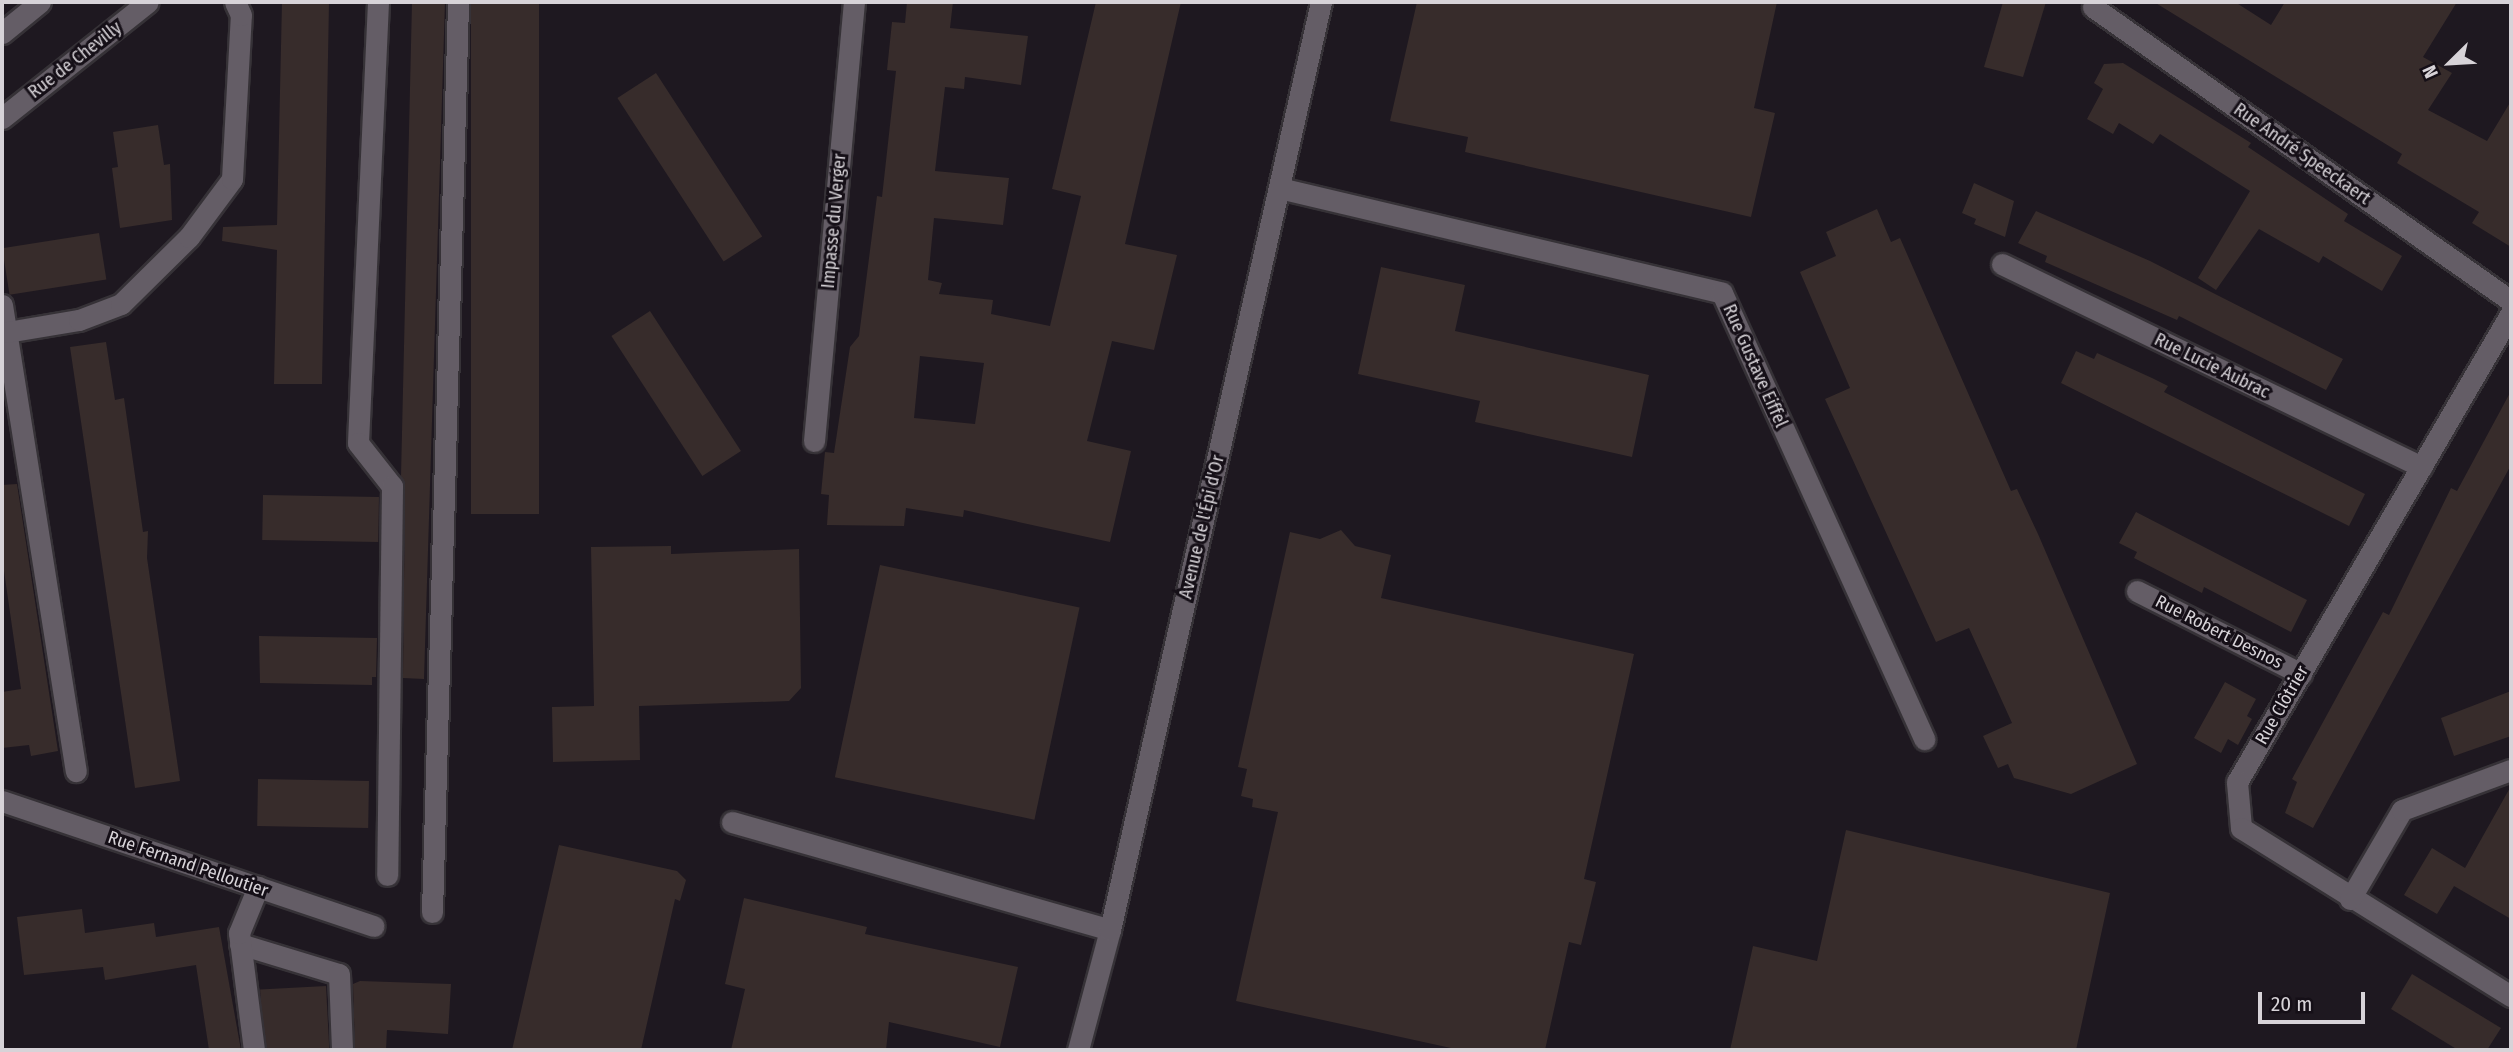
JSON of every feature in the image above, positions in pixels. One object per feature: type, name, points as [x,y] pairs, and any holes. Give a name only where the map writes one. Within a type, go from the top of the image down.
[{"type":"street","points":[[2,33],[40,2]]},
{"type":"street","name":"Rue de Chevilly","points":[[2,118],[148,2]]},
{"type":"street","points":[[7,332],[79,320],[121,304],[189,237],[232,179],[241,15],[235,2]]},
{"type":"street","points":[[378,2],[358,443],[392,486],[387,875]]},
{"type":"street","points":[[432,912],[458,2]]},
{"type":"street","name":"Impasse du Verger","points":[[814,441],[854,2]]},
{"type":"street","name":"Avenue de l'Épi d'Or","points":[[1078,1050],[1110,930],[1321,2]]},
{"type":"street","name":"Rue André Speeckaert","points":[[2094,6],[2511,301]]},
{"type":"street","name":"Rue Gustave Eiffel","points":[[1279,188],[1722,293],[1924,739]]},
{"type":"street","name":"Rue Lucie Aubrac","points":[[2002,264],[2421,467]]},
{"type":"street","points":[[2,305],[76,771]]},
{"type":"street","name":"Rue Clôtrier","points":[[2511,313],[2237,782],[2241,828],[2350,899],[2511,996]]},
{"type":"street","name":"Rue Robert Desnos","points":[[2137,591],[2301,674]]},
{"type":"street","points":[[2350,899],[2402,810],[2511,770]]},
{"type":"street","name":"Rue Fernand Pelloutier","points":[[2,801],[374,926]]},
{"type":"street","points":[[732,822],[1110,930]]},
{"type":"street","points":[[254,1050],[239,933],[258,887]]},
{"type":"street","points":[[240,944],[339,974],[342,1050]]},
{"type":"building","points":[[282,2],[329,2],[322,384],[274,384],[277,250],[222,241],[223,227],[277,225]]},
{"type":"building","points":[[412,2],[445,2],[424,679],[403,678],[405,486],[401,476]]},
{"type":"building","points":[[471,2],[539,2],[539,514],[471,514]]},
{"type":"building","points":[[907,2],[953,2],[950,28],[1028,36],[1021,85],[965,77],[964,89],[945,87],[935,171],[1009,178],[1003,225],[934,218],[928,280],[942,283],[939,294],[993,300],[991,314],[1050,326],[1081,196],[1052,189],[1096,2],[1181,2],[1125,244],[1177,255],[1154,350],[1112,341],[1087,441],[1131,451],[1110,542],[964,510],[963,517],[906,508],[904,526],[827,525],[829,495],[821,494],[825,452],[834,453],[850,347],[859,336],[877,196],[882,197],[896,71],[887,70],[892,22],[905,23]],"holes":[[[920,356],[984,363],[975,424],[914,418]]]},
{"type":"building","points":[[1417,2],[1777,2],[1754,108],[1775,113],[1751,217],[1465,152],[1468,137],[1390,121]]},
{"type":"building","points":[[2003,2],[2046,2],[2023,77],[1984,67]]},
{"type":"building","points":[[2154,2],[2235,2],[2271,25],[2285,2],[2457,2],[2423,57],[2452,73],[2428,110],[2487,141],[2511,101],[2511,247],[2472,223],[2479,212],[2397,163],[2402,154]]},
{"type":"building","points":[[2123,63],[2251,143],[2248,147],[2348,214],[2344,221],[2402,256],[2382,291],[2323,256],[2319,263],[2259,229],[2216,290],[2198,278],[2250,191],[2160,134],[2153,144],[2119,123],[2113,134],[2087,119],[2103,89],[2094,83],[2104,64]]},
{"type":"building","points":[[656,73],[762,237],[724,262],[617,98]]},
{"type":"building","points":[[158,125],[164,165],[170,164],[172,220],[120,228],[112,168],[118,167],[113,132]]},
{"type":"building","points":[[1974,183],[2014,201],[2005,237],[1974,224],[1976,219],[1962,213]]},
{"type":"building","points":[[1877,209],[1891,242],[1900,238],[2011,491],[2017,489],[2038,534],[2137,764],[2071,794],[2014,778],[2008,764],[1998,768],[1983,736],[2012,723],[1969,628],[1936,642],[1825,399],[1850,388],[1800,272],[1836,256],[1826,232]]},
{"type":"building","points":[[2036,211],[2150,261],[2343,359],[2326,390],[2179,316],[2177,320],[2045,262],[2047,256],[2018,243]]},
{"type":"building","points":[[99,233],[106,279],[10,295],[2,248]]},
{"type":"building","points":[[1381,267],[1465,285],[1455,331],[1649,375],[1632,457],[1475,422],[1480,401],[1358,374]]},
{"type":"building","points":[[650,311],[741,451],[702,476],[611,336]]},
{"type":"building","points":[[106,342],[115,400],[124,398],[143,532],[148,531],[147,558],[180,781],[135,788],[70,347]]},
{"type":"building","points":[[2076,351],[2094,359],[2097,353],[2152,378],[2168,386],[2164,392],[2365,494],[2349,526],[2061,383]]},
{"type":"building","points":[[2511,391],[2511,465],[2313,828],[2285,813],[2297,782],[2292,779],[2383,612],[2389,615],[2451,488],[2457,491]]},
{"type":"building","points":[[17,484],[58,751],[31,756],[29,745],[2,748],[2,692],[21,689],[2,557],[2,485]]},
{"type":"building","points":[[263,495],[379,497],[378,542],[262,540]]},
{"type":"building","points":[[2136,512],[2307,600],[2291,632],[2204,587],[2202,593],[2134,558],[2137,552],[2119,543]]},
{"type":"building","points":[[1341,530],[1355,546],[1391,555],[1381,598],[1634,654],[1584,879],[1596,882],[1581,945],[1569,942],[1545,1050],[1460,1050],[1236,1001],[1278,812],[1252,807],[1253,799],[1241,796],[1247,769],[1238,767],[1290,532],[1320,539]]},
{"type":"building","points":[[671,546],[671,554],[799,549],[801,688],[789,701],[639,706],[640,760],[553,762],[552,707],[594,706],[591,547]]},
{"type":"building","points":[[880,565],[1080,607],[1034,820],[835,777]]},
{"type":"building","points":[[259,636],[377,638],[376,677],[372,677],[372,685],[260,683]]},
{"type":"building","points":[[2225,682],[2256,699],[2247,716],[2252,719],[2238,745],[2228,739],[2221,753],[2194,738]]},
{"type":"building","points":[[2511,691],[2511,736],[2454,756],[2441,718]]},
{"type":"building","points":[[258,779],[369,781],[368,828],[257,826]]},
{"type":"building","points":[[2511,786],[2511,919],[2454,886],[2437,914],[2404,895],[2432,848],[2465,868]]},
{"type":"building","points":[[1846,830],[2110,893],[2076,1050],[1730,1050],[1753,946],[1817,961]]},
{"type":"building","points":[[559,845],[677,871],[686,880],[680,901],[675,899],[641,1050],[512,1050]]},
{"type":"building","points":[[744,898],[867,927],[865,934],[1018,967],[1000,1047],[889,1022],[886,1050],[731,1050],[745,989],[725,984]]},
{"type":"building","points":[[82,909],[85,933],[154,923],[156,937],[219,927],[241,1050],[209,1050],[196,965],[105,980],[103,967],[24,975],[17,917]]},
{"type":"building","points":[[2412,974],[2501,1028],[2487,1050],[2458,1050],[2391,1009]]},
{"type":"building","points":[[360,981],[451,984],[448,1034],[387,1030],[386,1050],[355,1050],[353,984]]},
{"type":"building","points":[[326,986],[329,1050],[263,1050],[260,989]]}]
